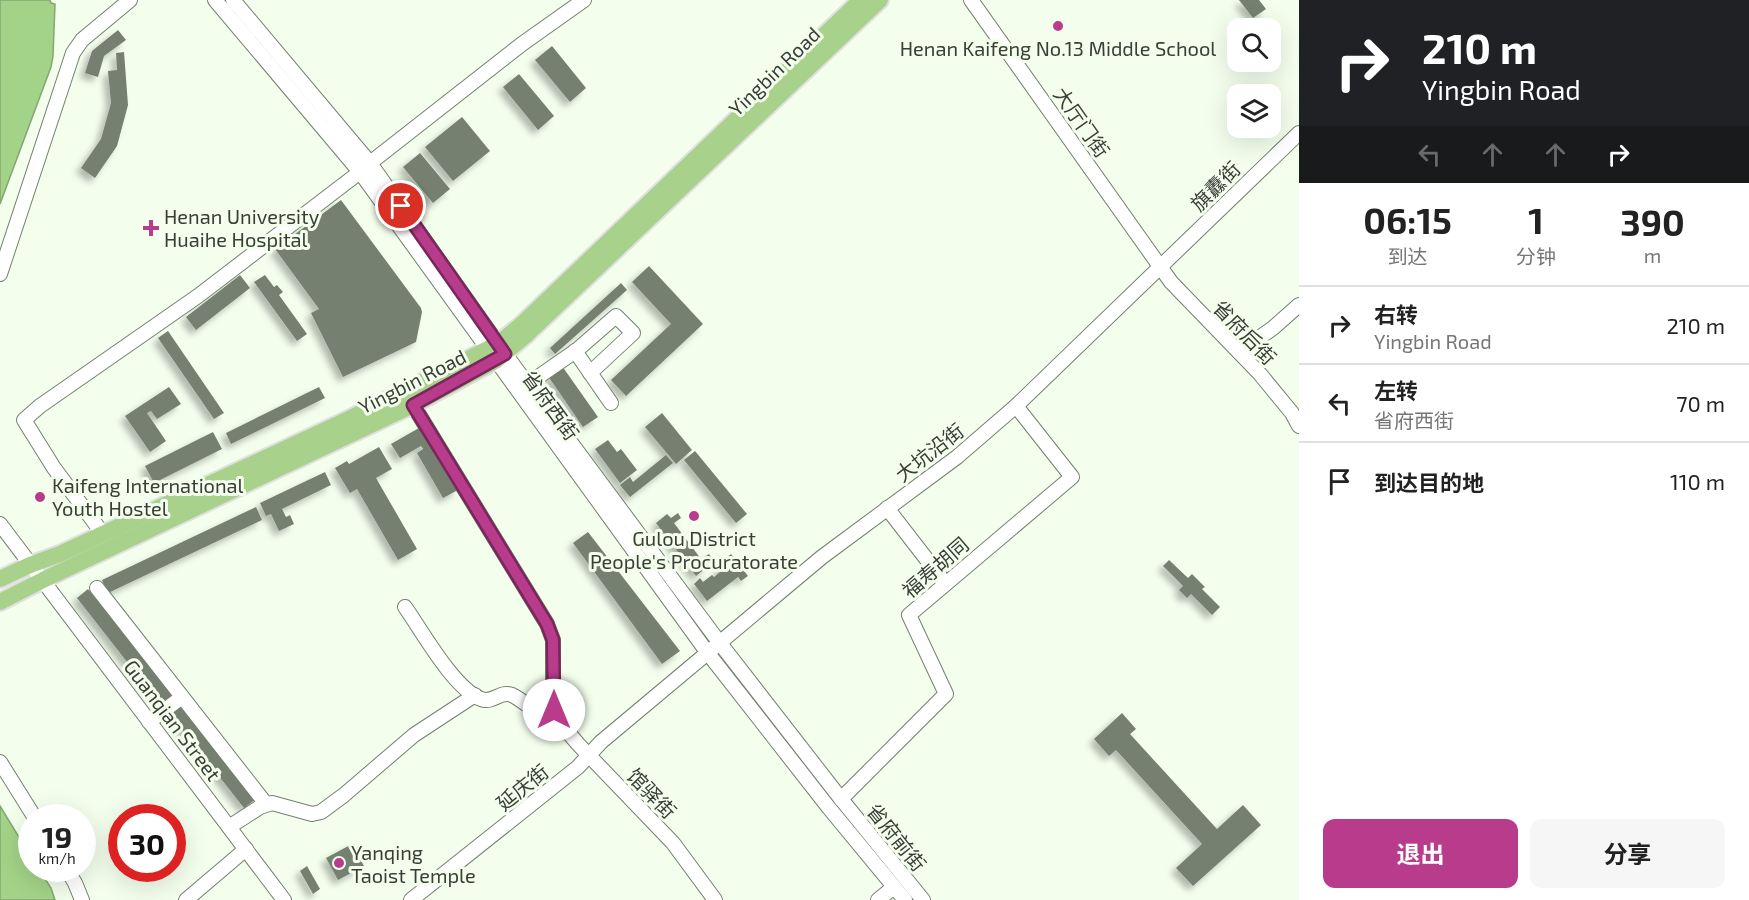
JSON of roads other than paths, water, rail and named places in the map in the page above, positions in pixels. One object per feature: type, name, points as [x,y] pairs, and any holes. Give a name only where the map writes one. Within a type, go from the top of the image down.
[{"type":"main road","name":"Yingbin Road","points":[[0,579],[30,564],[60,554],[496,352],[521,325],[861,0]]},
{"type":"main road","name":"Yingbin Road","points":[[0,602],[413,405],[496,352],[880,0]]},
{"type":"street","points":[[0,274],[73,53],[82,40],[129,0]]},
{"type":"street","name":"省府西街","points":[[215,0],[365,167]]},
{"type":"street","name":"省府西街","points":[[233,0],[365,167],[707,652],[829,808]]},
{"type":"street","points":[[103,534],[54,468],[24,420],[40,406],[198,296],[522,44],[584,0]]},
{"type":"street","name":"大厅门街","points":[[970,0],[1160,267]]},
{"type":"street","name":"旗纛街","points":[[1160,267],[1299,133]]},
{"type":"street","name":"省府后街","points":[[1160,267],[1177,290],[1260,374],[1292,413],[1299,426]]},
{"type":"street","name":"大坑沿街","points":[[707,652],[822,557],[957,457],[1016,406],[1160,267]]},
{"type":"street","points":[[1239,352],[1274,327],[1299,305]]},
{"type":"street","points":[[528,384],[575,351],[616,316],[633,333],[590,373]]},
{"type":"street","points":[[575,351],[611,403]]},
{"type":"street","name":"省府西街","points":[[496,352],[528,384],[719,642],[841,799]]},
{"type":"street","points":[[405,607],[454,679],[475,695],[489,700],[508,694],[536,712],[556,718],[553,702],[553,640],[547,624],[413,405]]},
{"type":"street","name":"福寿胡同","points":[[841,799],[946,694],[909,615],[1072,477],[1016,406]]},
{"type":"street","points":[[887,508],[945,584]]},
{"type":"street","name":"Guanqian Street","points":[[0,524],[284,900]]},
{"type":"street","points":[[97,588],[266,804]]},
{"type":"street","name":"延庆街","points":[[411,900],[570,774],[601,742],[707,652]]},
{"type":"street","points":[[229,827],[266,804],[272,803],[312,814],[321,812],[414,735],[475,695]]},
{"type":"street","points":[[149,722],[182,697]]},
{"type":"street","name":"馆驿街","points":[[556,718],[673,843],[715,900]]},
{"type":"street","points":[[0,762],[26,804]]},
{"type":"street","name":"省府前街","points":[[841,799],[922,900]]},
{"type":"street","name":"省府前街","points":[[829,808],[905,900]]},
{"type":"street","points":[[186,900],[246,849]]},
{"type":"street","points":[[74,882],[82,900]]},
{"type":"street","points":[[878,900],[894,887]]},
{"type":"place","name":"Henan Kaifeng No.13 Middle School","points":[[1058,26]]},
{"type":"place","name":"Henan University Huaihe Hospital","points":[[151,228]]},
{"type":"place","name":"Kaifeng International Youth Hostel","points":[[40,497]]},
{"type":"place","name":"Gulou District People's Procuratorate","points":[[694,516]]},
{"type":"place","name":"Yanqing Taoist Temple","points":[[339,863]]}]
